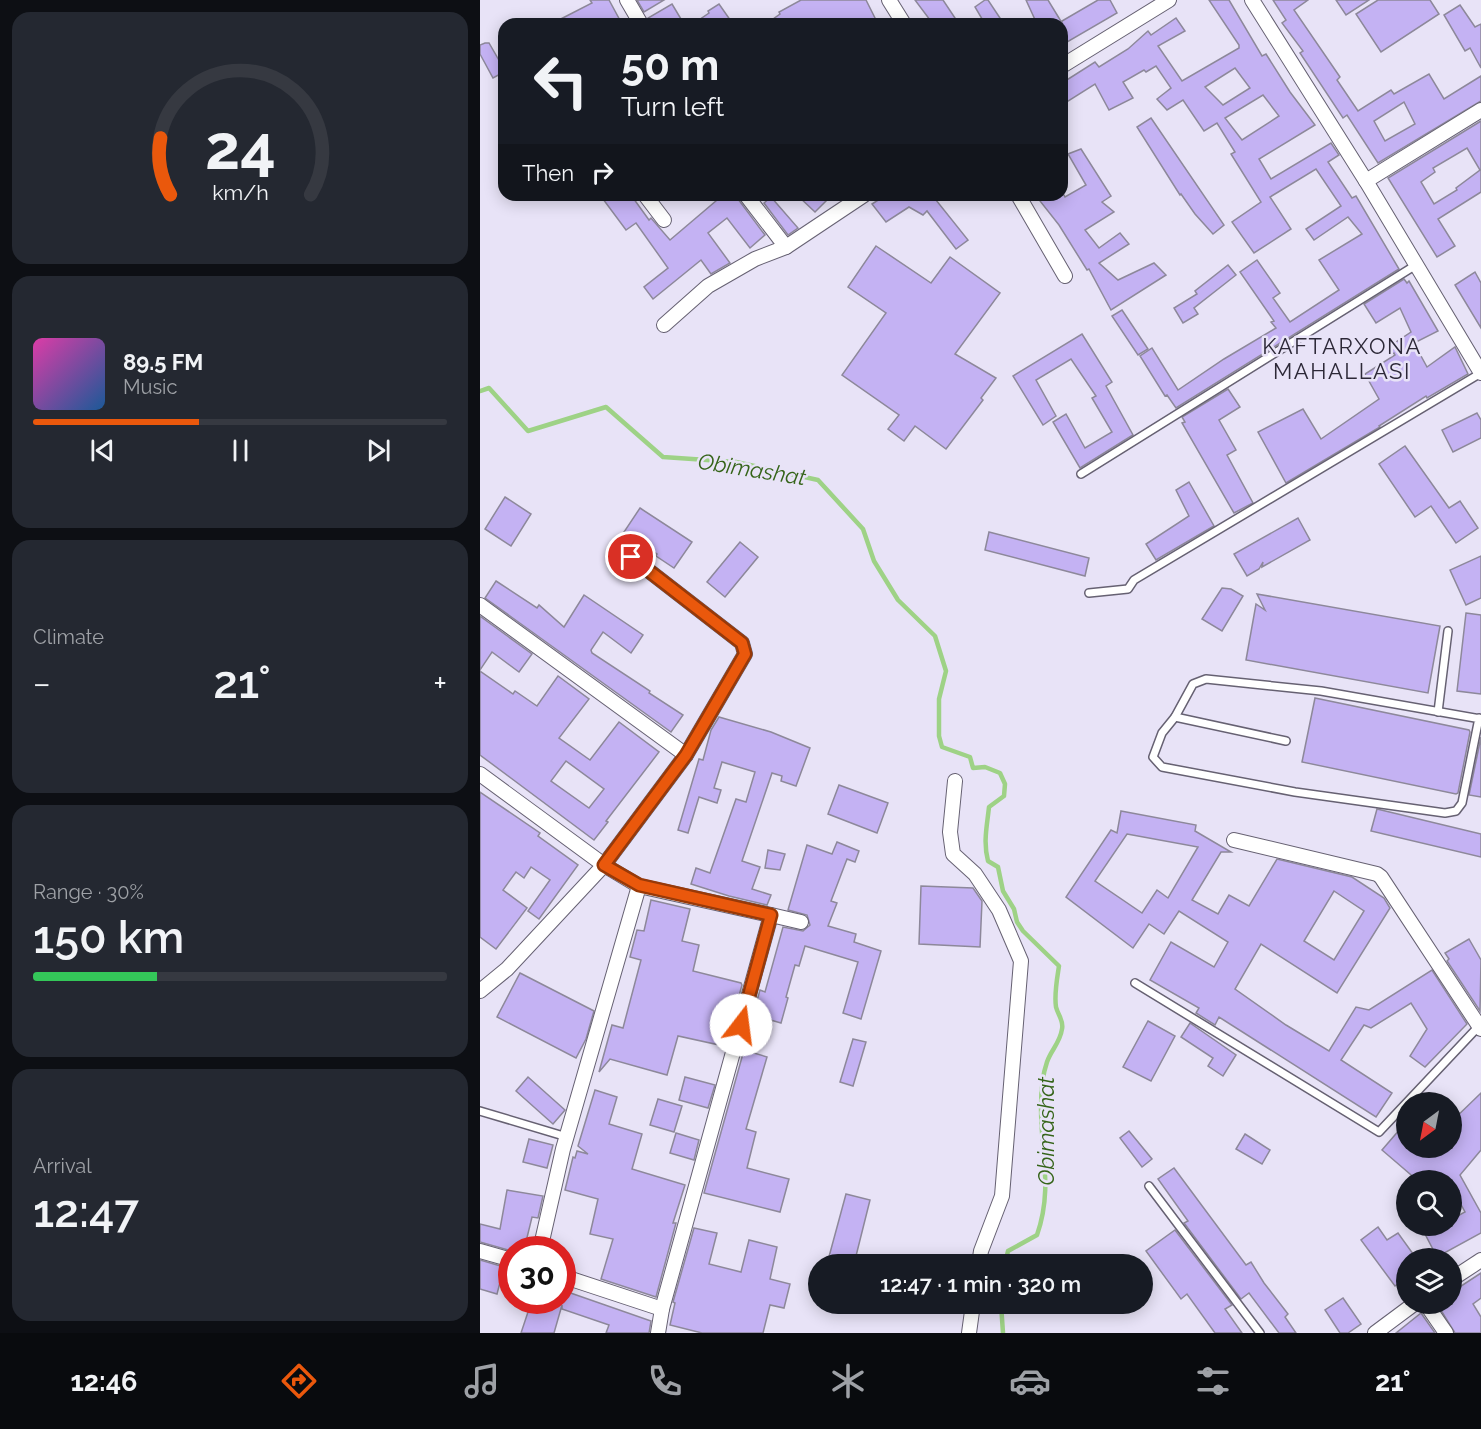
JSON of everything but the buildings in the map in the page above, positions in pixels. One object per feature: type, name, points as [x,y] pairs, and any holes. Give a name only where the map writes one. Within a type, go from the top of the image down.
[{"type":"street","points":[[627,0],[638,18]]},
{"type":"street","points":[[889,0],[900,18]]},
{"type":"street","points":[[1068,62],[1169,0]]},
{"type":"street","points":[[1252,0],[1366,181],[1481,373]]},
{"type":"street","points":[[1366,181],[1481,110]]},
{"type":"street","points":[[650,201],[664,220]]},
{"type":"street","points":[[751,201],[786,247]]},
{"type":"street","points":[[664,325],[708,286],[755,259],[786,247],[855,201]]},
{"type":"street","points":[[1021,201],[1065,276]]},
{"type":"street","points":[[480,991],[507,969],[604,865],[686,755],[745,654],[742,643],[631,557]]},
{"type":"street","points":[[480,605],[686,755]]},
{"type":"street","points":[[480,774],[604,865],[639,885],[801,922]]},
{"type":"street","points":[[955,781],[950,832],[953,854],[975,874],[999,910],[1021,961],[1002,1196],[981,1254]]},
{"type":"street","points":[[1234,840],[1377,874],[1381,877],[1480,1027]]},
{"type":"street","points":[[543,1236],[567,1137],[639,885]]},
{"type":"street","points":[[658,1333],[662,1309],[771,915]]},
{"type":"street","points":[[480,1251],[498,1256]]},
{"type":"street","points":[[1462,1272],[1481,1260]]},
{"type":"street","points":[[576,1281],[662,1309]]},
{"type":"street","points":[[969,1333],[972,1314]]},
{"type":"street","points":[[1375,1333],[1401,1314]]},
{"type":"street","points":[[1433,1314],[1446,1333]]},
{"type":"lane","points":[[1081,474],[1416,265]]},
{"type":"lane","points":[[1089,593],[1128,589],[1134,580],[1481,373]]},
{"type":"lane","points":[[1438,712],[1448,631]]},
{"type":"lane","points":[[1206,679],[1321,691],[1438,712],[1480,718],[1462,803],[1456,811],[1445,813],[1295,792],[1162,767],[1153,757],[1162,733],[1175,717],[1193,684],[1206,679]]},
{"type":"lane","points":[[1175,717],[1286,741]]},
{"type":"lane","points":[[1135,983],[1379,1132],[1480,1027]]},
{"type":"lane","points":[[480,1111],[567,1137]]},
{"type":"lane","points":[[1149,1186],[1260,1333]]},
{"type":"waterway","name":"Obimashat","points":[[480,391],[489,388],[528,431],[606,407],[663,457],[736,462],[818,480],[863,529],[874,561],[898,600],[935,636],[946,671],[939,699],[939,736],[942,747],[970,757],[973,768],[985,767],[1000,773],[1005,784],[1004,796],[989,807],[986,841],[988,861],[998,867],[1003,891],[1023,931],[1059,966],[1055,1002],[1062,1029],[1047,1062],[1042,1091],[1041,1125],[1045,1171],[1042,1218],[1037,1235],[1008,1251],[1007,1254]]},
{"type":"waterway","name":"Obimashat","points":[[1002,1314],[1003,1333]]},
{"type":"district","name":"KAFTARXONA MAHALLASI","points":[[1342,358]]},
{"type":"route","points":[[631,557],[742,643],[745,654],[686,755],[604,865],[639,885],[771,915],[741,1025]]}]
